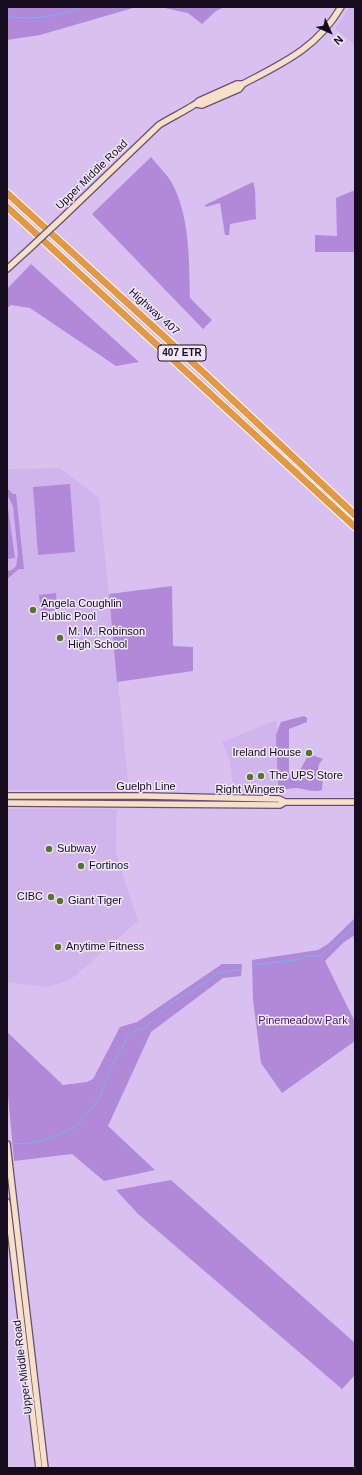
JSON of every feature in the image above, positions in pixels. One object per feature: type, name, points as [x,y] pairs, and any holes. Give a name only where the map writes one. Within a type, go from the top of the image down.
[{"type":"highway","name":"Highway 407","points":[[7,193],[204,373],[355,515]]},
{"type":"highway","name":"Highway 407","points":[[7,207],[355,527]]},
{"type":"main road","name":"Upper Middle Road","points":[[7,269],[159,125],[196,104],[202,105],[239,89],[243,84],[300,53],[326,29],[341,7]]},
{"type":"main road","name":"Guelph Line","points":[[7,796],[279,799],[285,802],[355,802]]},
{"type":"main road","points":[[126,797],[126,804]]},
{"type":"main road","name":"Guelph Line","points":[[7,803],[280,805],[285,802]]},
{"type":"main road","name":"Upper Middle Road","points":[[7,1144],[45,1468]]},
{"type":"main road","name":"Upper Middle Road","points":[[7,1202],[39,1468]]},
{"type":"shaded area","points":[[350,7],[355,7],[355,45],[335,29]]},
{"type":"shaded area","name":"M. M. Robinson High School","points":[[60,468],[99,498],[129,790],[7,790],[7,469]]},
{"type":"shaded area","points":[[276,720],[280,742],[277,792],[234,790],[229,758],[222,742]]},
{"type":"shaded area","points":[[7,809],[117,809],[116,853],[138,921],[75,976],[62,983],[44,987],[7,982]]},
{"type":"green space","points":[[7,7],[153,7],[133,8],[40,35],[7,40]]},
{"type":"green space","points":[[160,7],[224,7],[216,11],[202,24],[188,13]]},
{"type":"green space","points":[[151,157],[172,183],[178,196],[187,239],[190,298],[212,320],[203,329],[92,214]]},
{"type":"green space","points":[[253,182],[255,189],[256,219],[230,224],[229,235],[225,235],[220,203],[206,207],[205,205]]},
{"type":"green space","points":[[355,190],[355,252],[315,252],[315,235],[337,236],[336,198]]},
{"type":"green space","points":[[31,264],[139,362],[116,366],[30,308],[11,305],[7,308],[7,289]]},
{"type":"green space","points":[[70,484],[75,552],[38,555],[33,487]]},
{"type":"green space","points":[[7,488],[13,494],[16,494],[24,569],[19,569],[7,579],[7,571],[12,570],[16,566],[18,555],[13,506],[7,494]]},
{"type":"green space","points":[[7,501],[15,558],[7,559]]},
{"type":"green space","points":[[172,586],[173,646],[193,647],[193,671],[117,682],[109,594]]},
{"type":"green space","points":[[56,593],[57,610],[41,612],[39,595]]},
{"type":"green space","points":[[304,716],[307,718],[307,722],[289,729],[289,773],[295,779],[309,754],[323,759],[319,764],[318,769],[323,776],[322,790],[319,791],[297,788],[285,789],[278,787],[276,735],[281,722]]},
{"type":"green space","name":"Pinemeadow Park","points":[[355,918],[355,935],[344,942],[325,961],[355,1022],[355,1041],[282,1093],[261,1063],[253,1000],[252,960],[318,950],[328,944]]},
{"type":"green space","points":[[222,964],[242,964],[241,976],[223,978],[151,1032],[108,1126],[155,1170],[104,1181],[72,1154],[14,1161],[7,1084],[7,1032],[63,1085],[87,1082],[93,1079],[120,1027],[137,1022]]},
{"type":"green space","points":[[171,1180],[355,1343],[355,1375],[342,1389],[138,1214],[116,1190]]},
{"type":"waterway","points":[[7,15],[24,18],[45,17],[66,13],[81,7]]},
{"type":"waterway","points":[[254,965],[296,960],[308,956],[320,956],[355,926]]},
{"type":"waterway","points":[[9,1144],[32,1143],[47,1139],[70,1130],[78,1124],[99,1099],[110,1069],[128,1036],[134,1031],[144,1028],[175,1000],[189,993],[218,973],[242,969]]},
{"type":"place","name":"Angela Coughlin Public Pool","points":[[33,610]]},
{"type":"place","name":"M. M. Robinson High School","points":[[60,638]]},
{"type":"place","name":"Ireland House","points":[[309,753]]},
{"type":"place","name":"The UPS Store","points":[[261,776]]},
{"type":"place","name":"Right Wingers","points":[[250,777]]},
{"type":"place","name":"Subway","points":[[49,849]]},
{"type":"place","name":"Fortinos","points":[[81,866]]},
{"type":"place","name":"CIBC","points":[[51,897]]},
{"type":"place","name":"Giant Tiger","points":[[60,901]]},
{"type":"place","name":"Anytime Fitness","points":[[58,947]]}]
